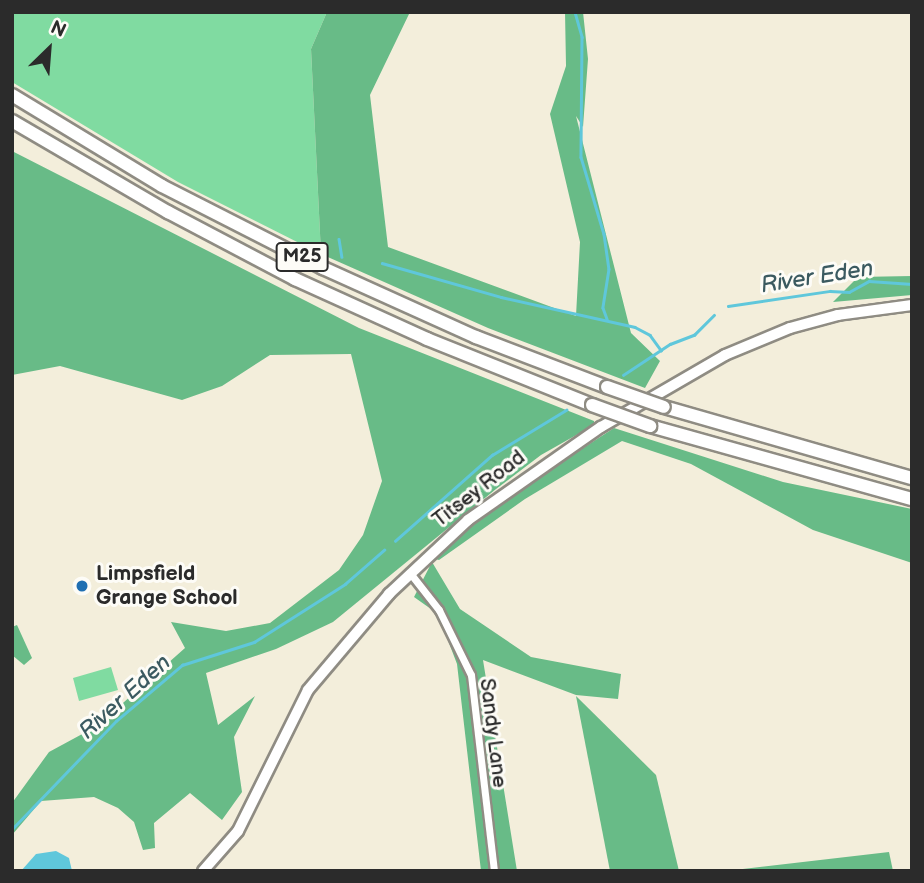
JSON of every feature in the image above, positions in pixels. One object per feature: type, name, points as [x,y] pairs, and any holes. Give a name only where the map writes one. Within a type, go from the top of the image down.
[{"type":"highway","name":"M25","points":[[12,95],[162,186],[323,268],[476,337],[664,407],[912,478]]},
{"type":"highway","name":"M25","points":[[12,121],[168,212],[295,279],[427,339],[650,426],[912,499]]},
{"type":"main road","name":"Titsey Road","points":[[204,871],[238,831],[309,690],[410,573],[468,520],[541,466],[725,355],[802,324],[912,305]]},
{"type":"street","name":"Sandy Lane","points":[[410,573],[439,610],[471,675],[494,871]]},
{"type":"green space","points":[[12,12],[327,12],[311,49],[321,254],[178,182],[12,82]]},
{"type":"green space","points":[[327,12],[410,12],[370,95],[388,247],[576,316],[580,242],[550,114],[566,66],[565,12],[583,12],[588,59],[583,127],[576,116],[631,333],[660,361],[645,388],[488,328],[321,254],[311,49]]},
{"type":"green space","points":[[12,151],[359,328],[594,421],[594,425],[541,455],[496,489],[333,622],[276,649],[206,673],[218,725],[255,696],[234,737],[242,792],[222,820],[190,793],[154,823],[155,848],[143,850],[134,822],[118,808],[94,797],[41,801],[12,835],[12,803],[49,752],[97,726],[185,648],[171,622],[226,631],[270,623],[339,570],[363,535],[382,481],[351,354],[270,355],[222,386],[182,400],[60,366],[12,375]]},
{"type":"green space","points":[[912,276],[912,295],[833,302],[858,277]]},
{"type":"green space","points":[[614,428],[783,482],[912,509],[912,563],[813,530],[691,464],[622,441],[525,499],[439,560],[432,558],[514,493]]},
{"type":"green space","points":[[432,562],[460,609],[531,657],[621,674],[618,699],[576,695],[483,660],[517,871],[481,871],[457,664],[438,614],[414,597]]},
{"type":"green space","points":[[17,625],[32,658],[24,665],[12,655],[12,627]]},
{"type":"green space","points":[[111,667],[118,690],[79,701],[73,678]]},
{"type":"green space","points":[[576,696],[656,775],[679,871],[610,871]]},
{"type":"green space","points":[[889,852],[893,871],[726,871]]},
{"type":"water","points":[[56,851],[69,858],[72,871],[21,871],[36,854]]},
{"type":"waterway","points":[[575,12],[582,37],[581,157],[604,234],[609,269],[603,308],[607,319]]},
{"type":"waterway","points":[[339,239],[342,257]]},
{"type":"waterway","points":[[382,263],[501,297],[635,327],[650,335],[661,350]]},
{"type":"waterway","name":"River Eden","points":[[728,306],[830,291],[849,292],[869,281],[912,284]]},
{"type":"waterway","name":"River Eden","points":[[623,375],[670,344],[694,335],[714,315]]},
{"type":"waterway","name":"River Eden","points":[[395,541],[492,455],[566,410]]},
{"type":"waterway","name":"River Eden","points":[[12,829],[116,721],[182,665],[254,642],[345,584],[384,550]]},
{"type":"place","name":"Limpsfield Grange School","points":[[82,586]]}]
